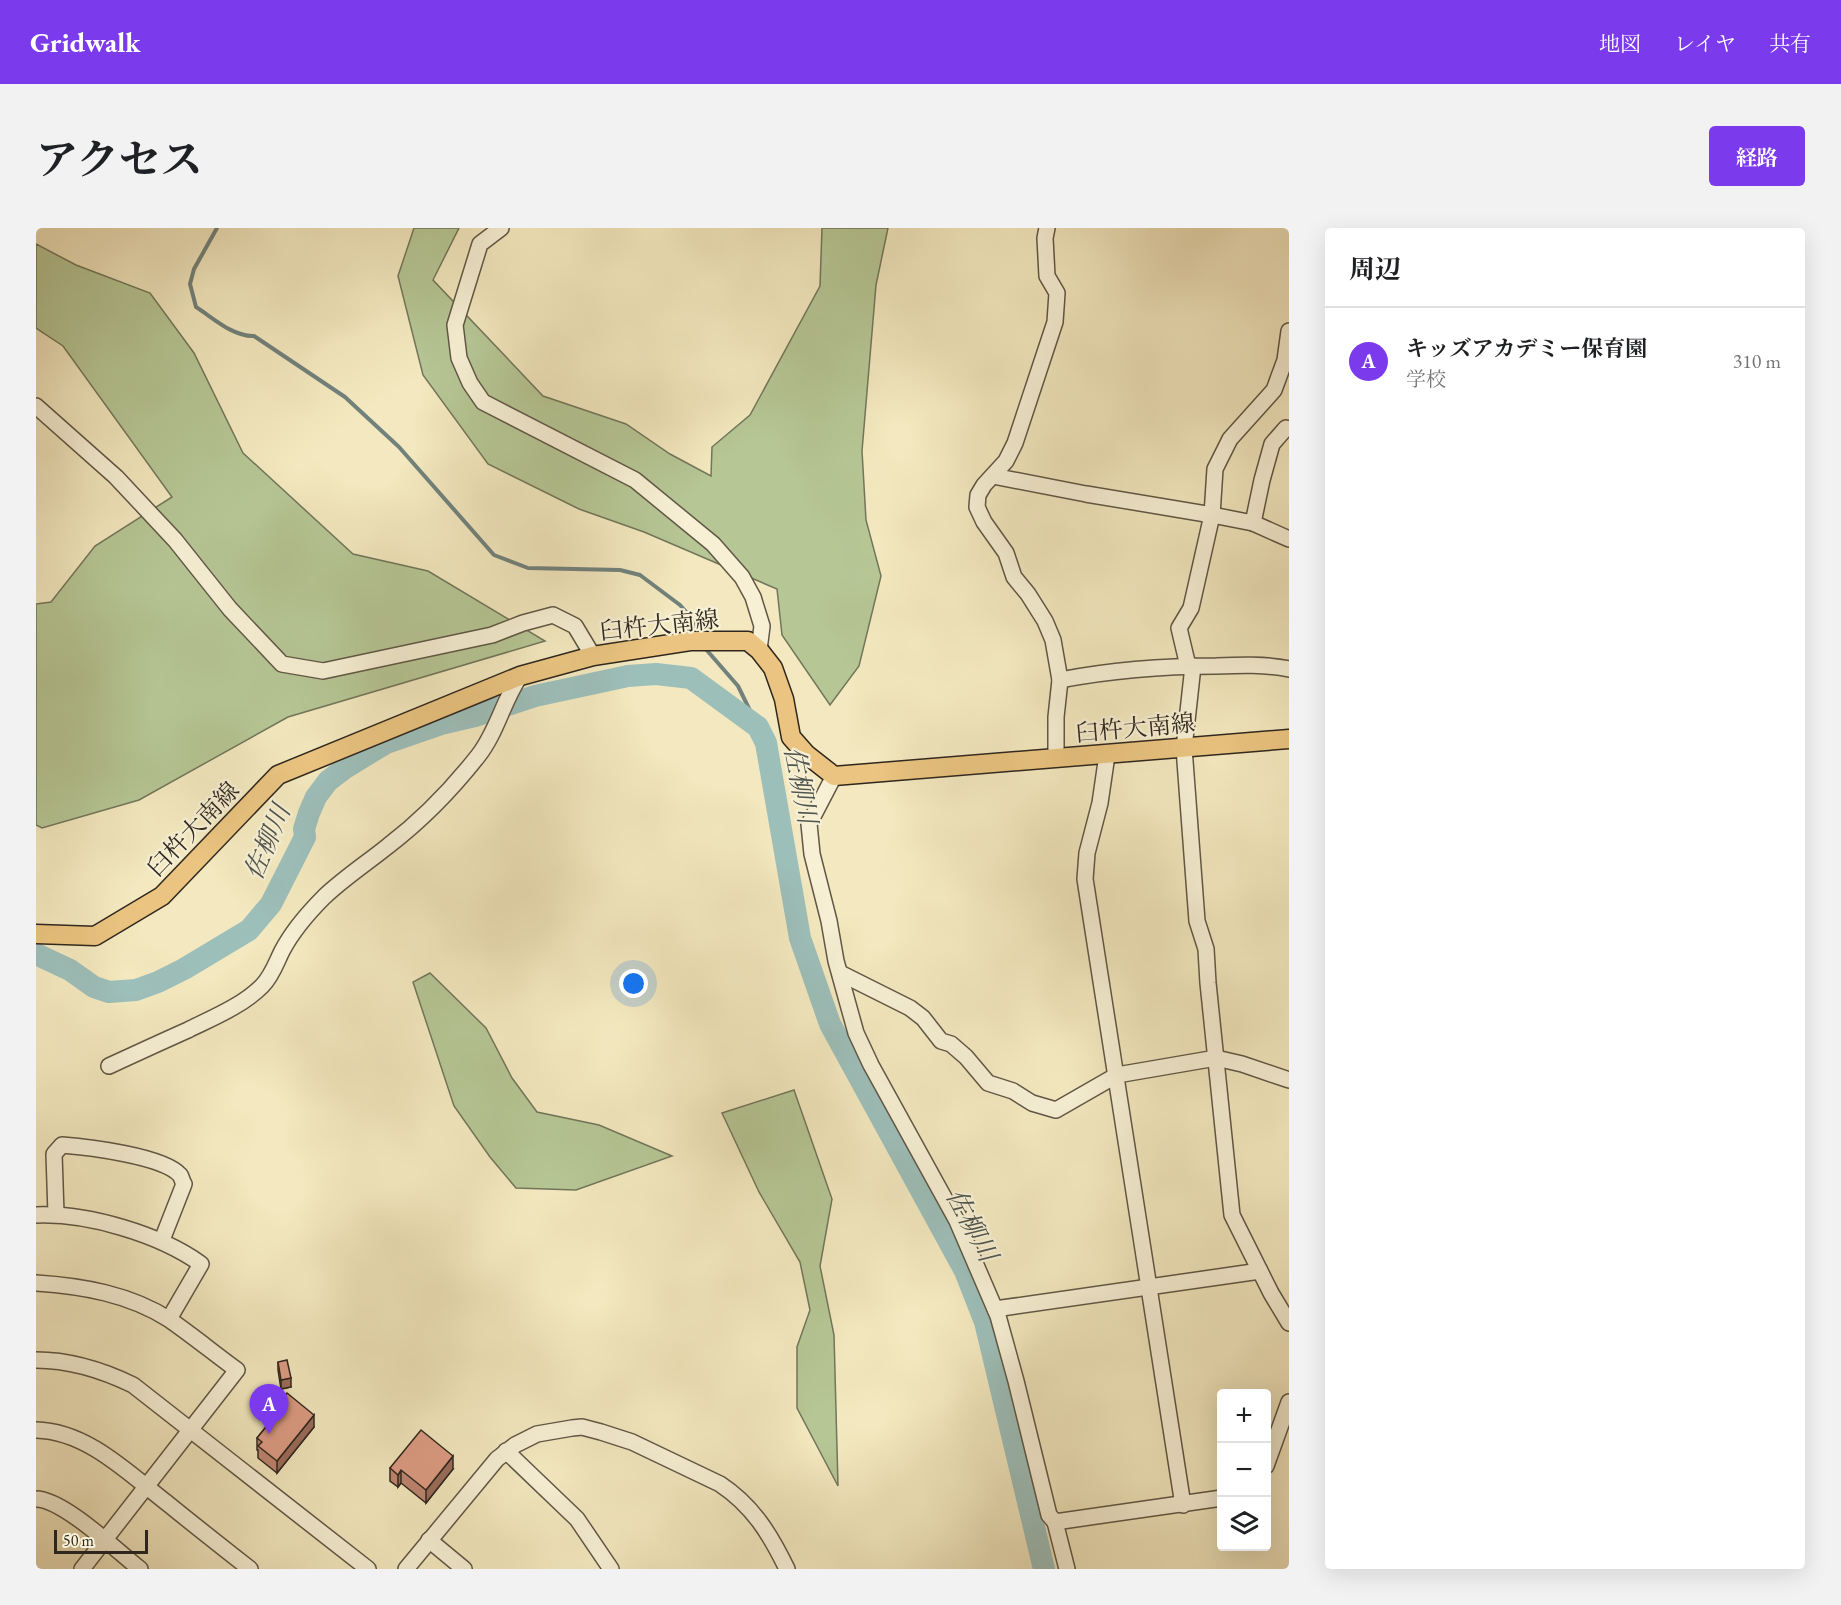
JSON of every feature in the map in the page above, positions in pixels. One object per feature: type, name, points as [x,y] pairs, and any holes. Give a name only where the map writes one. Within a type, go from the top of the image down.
[{"type":"main road","name":"臼杵大南線","points":[[36,934],[95,936],[162,896],[278,775],[520,676],[593,656],[690,641],[748,641],[759,650]]},
{"type":"main road","points":[[759,650],[773,668],[784,699],[791,736],[806,754],[834,776]]},
{"type":"main road","name":"臼杵大南線","points":[[834,776],[1289,739]]},
{"type":"street","points":[[501,228],[480,244],[455,325],[459,358],[470,383],[483,402],[635,480],[713,544],[742,577],[753,597],[762,626],[759,650]]},
{"type":"street","points":[[1047,228],[1047,276],[1057,293],[1055,322],[1015,443],[1006,462],[984,485],[978,495],[977,507],[989,530],[1006,553],[1014,577],[1045,621],[1053,640],[1060,680],[1056,717],[1056,759]]},
{"type":"street","points":[[1289,331],[1285,360],[1274,390],[1230,439],[1215,468],[1212,515],[1191,608],[1179,628],[1191,666],[1185,748],[1197,921],[1206,949],[1232,1215],[1289,1323]]},
{"type":"street","points":[[36,406],[116,477],[175,540],[230,609],[282,664],[323,671],[492,635],[553,615],[575,626],[593,656]]},
{"type":"street","points":[[1253,524],[1272,444],[1286,428],[1289,429]]},
{"type":"street","points":[[993,476],[1086,495],[1212,515],[1253,524],[1289,539]]},
{"type":"street","points":[[1060,680],[1103,672],[1191,666],[1240,665],[1289,669]]},
{"type":"street","points":[[109,1066],[239,1004],[262,986],[275,968],[295,930],[312,909],[335,887],[391,844],[456,782],[480,754],[520,676]]},
{"type":"street","points":[[1107,755],[1100,803],[1087,853],[1085,879],[1184,1505]]},
{"type":"street","points":[[834,776],[809,824],[812,854],[856,1033],[957,1221],[995,1309],[1016,1381],[1049,1515],[1055,1522],[1067,1569]]},
{"type":"street","points":[[840,973],[910,1008],[923,1018],[941,1041],[951,1044],[966,1057],[988,1083],[1013,1091],[1049,1109],[1056,1110],[1117,1075],[1216,1058],[1289,1080]]},
{"type":"street","points":[[56,1214],[54,1154],[62,1145],[133,1155],[166,1167],[180,1175],[184,1184],[162,1240]]},
{"type":"street","points":[[36,1215],[56,1214],[92,1221],[162,1240],[185,1252],[201,1264],[169,1319]]},
{"type":"street","points":[[995,1309],[1260,1271]]},
{"type":"street","points":[[36,1283],[95,1290],[119,1297],[169,1319],[237,1370],[82,1569]]},
{"type":"street","points":[[36,1360],[88,1366],[133,1385],[368,1569]]},
{"type":"street","points":[[1271,1452],[1289,1402]]},
{"type":"street","points":[[406,1569],[488,1469],[506,1451],[537,1434],[582,1427],[632,1442],[732,1492],[756,1514],[787,1569]]},
{"type":"street","points":[[36,1430],[64,1435],[90,1446],[111,1459],[250,1569]]},
{"type":"street","points":[[506,1451],[577,1519],[611,1569]]},
{"type":"street","points":[[36,1499],[48,1500],[56,1504],[140,1569]]},
{"type":"street","points":[[1055,1522],[1217,1499]]},
{"type":"street","points":[[429,1540],[464,1569]]},
{"type":"green space","points":[[414,228],[459,228],[433,280],[543,396],[626,424],[670,454],[711,476],[712,447],[750,415],[820,286],[822,228],[888,228],[876,285],[862,451],[866,520],[881,576],[859,666],[830,705],[782,635],[777,589],[644,532],[579,509],[488,464],[423,375],[398,276]]},
{"type":"green space","points":[[36,244],[76,265],[150,293],[194,353],[243,453],[353,554],[428,571],[545,641],[288,717],[139,800],[42,828],[36,825],[36,604],[51,602],[95,546],[172,497],[63,346],[36,328]]},
{"type":"green space","points":[[430,973],[486,1028],[512,1078],[537,1112],[599,1125],[672,1156],[576,1190],[516,1188],[490,1157],[454,1106],[413,982]]},
{"type":"green space","points":[[794,1090],[832,1199],[820,1266],[834,1335],[838,1486],[797,1408],[797,1347],[810,1310],[800,1262],[759,1192],[722,1113]]},
{"type":"building","points":[[287,1360],[291,1378],[281,1380],[278,1362]]},
{"type":"building","points":[[287,1393],[314,1415],[277,1461],[258,1446],[262,1442],[257,1438],[279,1411],[275,1408]]},
{"type":"building","points":[[421,1430],[453,1456],[426,1490],[401,1470],[398,1475],[390,1468]]},
{"type":"waterway","points":[[217,228],[194,269],[190,284],[196,307],[231,330],[254,336],[345,397],[399,447],[494,555],[528,568],[620,570],[640,575],[680,605],[694,621],[700,637]]},
{"type":"waterway","points":[[704,647],[738,686],[758,727]]},
{"type":"waterway","name":"佐柳川","points":[[36,954],[70,970],[94,987],[109,992],[136,990],[158,982],[249,930],[271,904],[305,837],[304,829],[316,797],[328,781],[386,743],[535,696],[628,676],[656,674],[691,678],[758,727],[766,743],[800,938],[830,1024],[965,1271],[985,1322],[1044,1569]]},
{"type":"place","name":"キッズアカデミー保育園","points":[[269,1434]]}]
